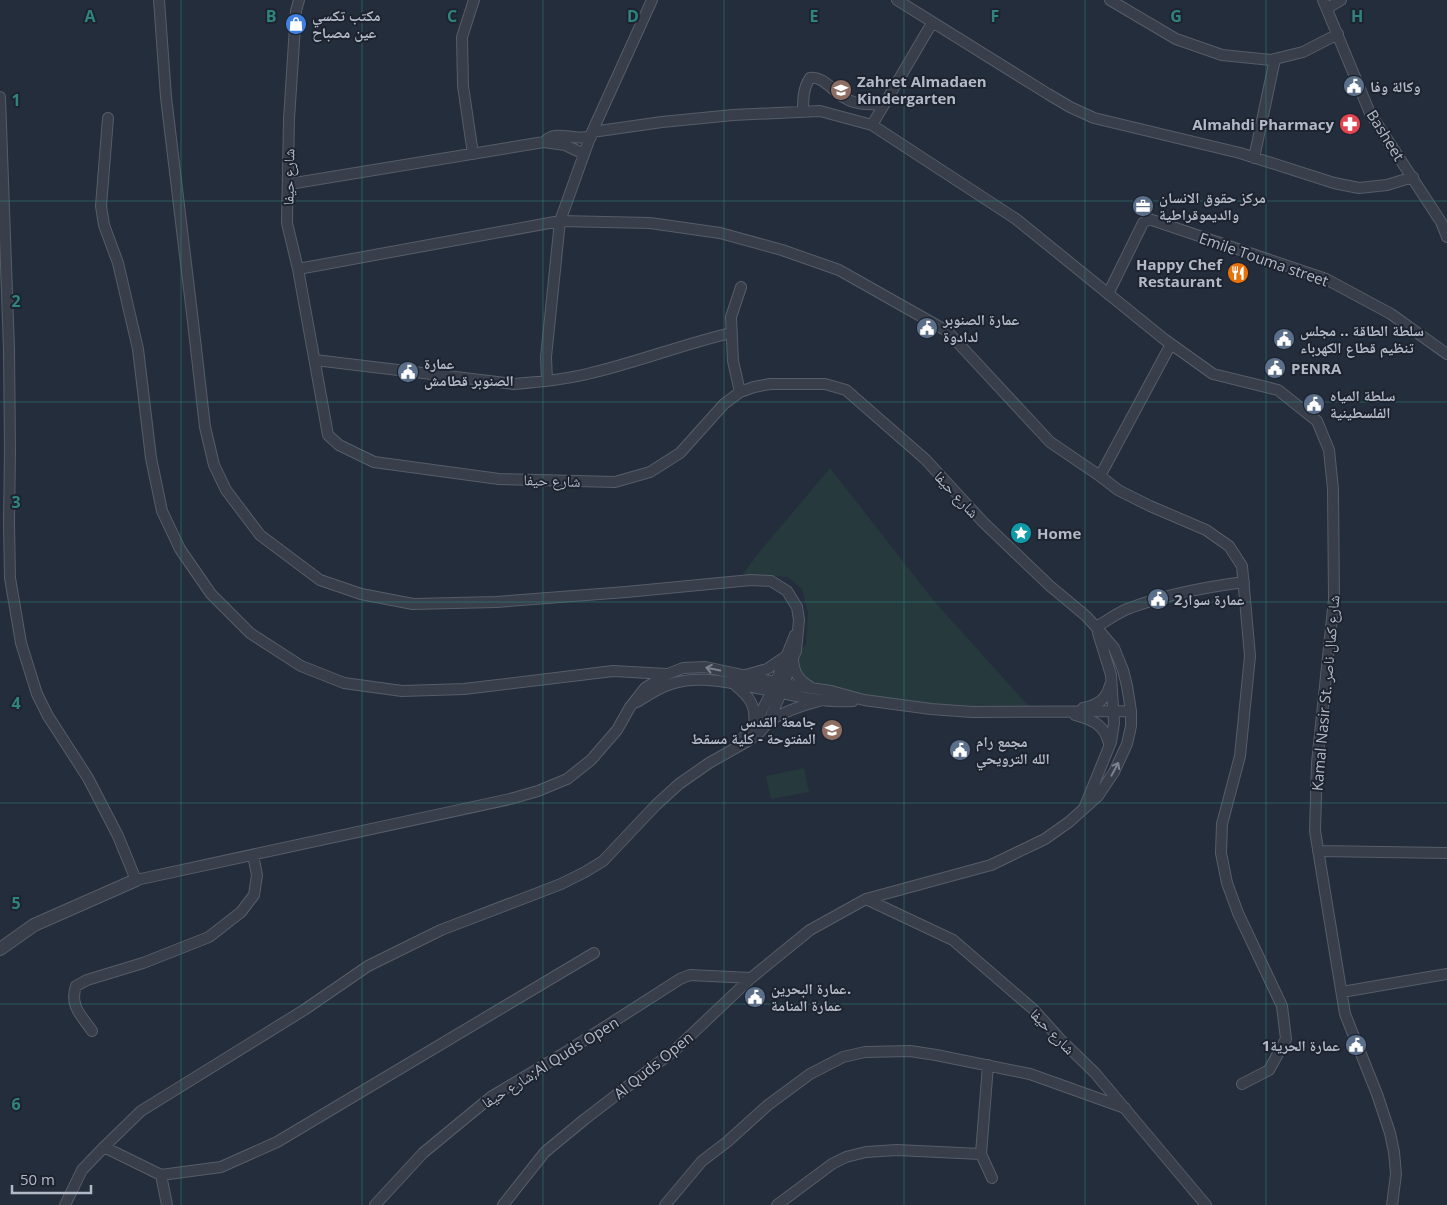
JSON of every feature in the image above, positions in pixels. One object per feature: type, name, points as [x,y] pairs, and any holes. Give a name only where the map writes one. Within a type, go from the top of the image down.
[{"type":"street","points":[[158,0],[166,97],[205,427],[214,466],[226,490],[260,535],[320,580],[361,594],[413,604],[496,602],[751,580],[771,581],[787,591],[797,607],[796,651],[767,669],[744,675]]},
{"type":"street","name":"شارع حيفا","points":[[299,0],[296,11],[289,119],[287,223],[298,269],[328,435],[339,445],[374,462],[499,479],[615,482],[650,472],[680,453],[724,404],[740,392],[770,384],[825,384],[846,390],[925,459],[983,522],[1096,627],[1114,648],[1123,670],[1131,711],[1131,726],[1127,744],[1114,772],[1098,796],[1069,822],[1045,839],[991,865],[866,899],[810,930]]},
{"type":"street","points":[[473,154],[463,86],[462,37],[474,0]]},
{"type":"street","points":[[546,381],[546,356],[560,221],[592,134],[652,0]]},
{"type":"street","points":[[897,0],[1048,94],[1094,118],[1254,158],[1334,183],[1359,188],[1387,185],[1413,177]]},
{"type":"street","points":[[1110,0],[1176,39],[1222,55],[1271,60],[1303,52],[1338,34]]},
{"type":"street","points":[[1326,4],[1341,0]]},
{"type":"street","name":"Basheet","points":[[1326,4],[1370,113],[1441,222],[1447,237]]},
{"type":"street","points":[[872,125],[932,23]]},
{"type":"street","points":[[1254,158],[1275,58]]},
{"type":"street","points":[[803,112],[802,98],[806,84],[810,78],[815,77],[844,98],[872,105],[885,103]]},
{"type":"street","points":[[0,97],[9,350],[10,450],[8,522],[10,578],[20,634],[37,694],[48,716],[88,778],[118,836],[136,880]]},
{"type":"street","name":"Kamal Nasir St. شارع كمال ناصر","points":[[289,184],[544,142],[548,138],[561,135],[574,137],[662,122],[733,115],[820,111],[872,125],[1016,219],[1171,344],[1213,374],[1278,390],[1317,421],[1329,450],[1333,489],[1334,599],[1317,763],[1315,831],[1345,1014],[1377,1094],[1390,1133],[1394,1152],[1396,1174],[1392,1205]]},
{"type":"street","points":[[108,118],[101,206],[104,225],[118,263],[138,349],[151,458],[162,511],[180,549],[211,594],[250,633],[301,666],[344,683],[402,691],[464,689],[613,671],[668,674]]},
{"type":"street","points":[[544,142],[565,145],[584,154]]},
{"type":"street","name":"Emile Touma street","points":[[1108,294],[1143,223],[1149,219],[1326,279],[1391,314],[1447,354]]},
{"type":"street","points":[[298,269],[560,221],[650,223],[720,233],[782,250],[839,270],[947,331],[1050,442],[1118,490],[1206,530],[1229,546],[1242,566],[1250,656],[1240,756],[1222,824],[1222,853],[1227,883],[1238,913],[1282,1006],[1286,1039],[1269,1070],[1242,1084]]},
{"type":"street","points":[[740,392],[734,361],[731,318],[741,287]]},
{"type":"street","points":[[315,360],[514,384],[587,374],[731,333]]},
{"type":"street","points":[[1100,476],[1171,344]]},
{"type":"street","points":[[1096,627],[1128,608],[1170,595],[1244,582]]},
{"type":"street","name":"شارع حيفا","points":[[1085,807],[1109,746],[1114,723],[1111,675],[1096,627]]},
{"type":"street","points":[[769,721],[778,687],[789,657]]},
{"type":"street","points":[[789,657],[800,681],[812,688]]},
{"type":"street","points":[[0,949],[34,925],[136,880],[510,799],[567,779],[591,760],[617,730],[630,707],[645,688],[668,674],[683,668],[705,667],[744,675],[824,700]]},
{"type":"street","points":[[1062,712],[1086,708],[1106,697],[1111,675]]},
{"type":"street","points":[[630,707],[652,692],[671,684],[690,680],[710,679],[733,684],[812,688],[864,700],[931,709],[972,712],[1131,711]]},
{"type":"street","points":[[733,684],[746,693],[752,702],[755,717],[754,726]]},
{"type":"street","points":[[726,754],[754,726],[778,687]]},
{"type":"street","points":[[65,1205],[82,1170],[141,1111],[304,1010],[368,966],[441,930],[561,884],[603,861],[656,805],[679,784],[709,763],[748,741],[760,732],[769,721],[783,712],[824,700],[864,700]]},
{"type":"street","points":[[1062,712],[1089,719],[1098,724],[1107,734],[1109,746]]},
{"type":"street","points":[[1318,851],[1447,853]]},
{"type":"street","points":[[92,1031],[75,1006],[73,995],[76,986],[87,980],[143,963],[209,937],[241,912],[254,896],[257,875],[253,855]]},
{"type":"street","name":"شارع حيفا","points":[[866,899],[953,940],[1033,1009],[1095,1073],[1206,1205]]},
{"type":"street","name":"Al Quds Open","points":[[503,1205],[545,1152],[674,1050],[751,978],[810,930]]},
{"type":"street","points":[[104,1146],[161,1175],[220,1167],[277,1142],[594,954]]},
{"type":"street","points":[[1342,992],[1447,974]]},
{"type":"street","name":"شارع حيفا;Al Quds Open","points":[[375,1205],[423,1153],[490,1097],[680,980],[690,975],[751,978]]},
{"type":"street","points":[[665,1205],[702,1161],[727,1142],[768,1105],[810,1074],[843,1057],[865,1052],[885,1050],[910,1052],[1030,1074],[1124,1108]]},
{"type":"street","points":[[988,1065],[981,1154],[992,1178]]},
{"type":"street","points":[[777,1205],[832,1164],[866,1152],[897,1150],[981,1154]]},
{"type":"street","points":[[161,1175],[167,1205]]},
{"type":"shaded area","points":[[830,468],[934,601],[1034,712],[954,711],[812,688],[794,666],[793,658],[806,645],[808,613],[802,589],[788,577],[743,574]]},
{"type":"shaded area","points":[[804,768],[809,792],[771,799],[766,776]]},
{"type":"place","name":"مكتب تكسي عين مصباح","points":[[296,24]]},
{"type":"place","name":"وكالة وفا","points":[[1354,86]]},
{"type":"place","name":"Zahret Almadaen Kindergarten","points":[[841,90]]},
{"type":"place","name":"Almahdi Pharmacy","points":[[1350,124]]},
{"type":"place","name":"مركز حقوق الانسان والديموقراطية","points":[[1143,206]]},
{"type":"place","name":"Happy Chef Restaurant","points":[[1238,273]]},
{"type":"place","name":"عمارة الصنوبر لدادوة","points":[[927,328]]},
{"type":"place","name":"سلطة الطاقة .. مجلس تنظيم قطاع الكهرباء","points":[[1284,339]]},
{"type":"place","name":"PENRA","points":[[1275,368]]},
{"type":"place","name":"عمارة الصنوبر قطامش","points":[[408,372]]},
{"type":"place","name":"سلطة المياه الفلسطينية","points":[[1314,404]]},
{"type":"place","name":"Home","points":[[1021,533]]},
{"type":"place","name":"عمارة سوار2","points":[[1158,599]]},
{"type":"place","name":"جامعة القدس المفتوحة - كلية مسقط","points":[[832,730]]},
{"type":"place","name":"مجمع رام الله الترويحي","points":[[960,750]]},
{"type":"place","name":"عمارة البحرين. عمارة المنامة","points":[[755,997]]},
{"type":"place","name":"عمارة الحرية1","points":[[1356,1045]]}]
